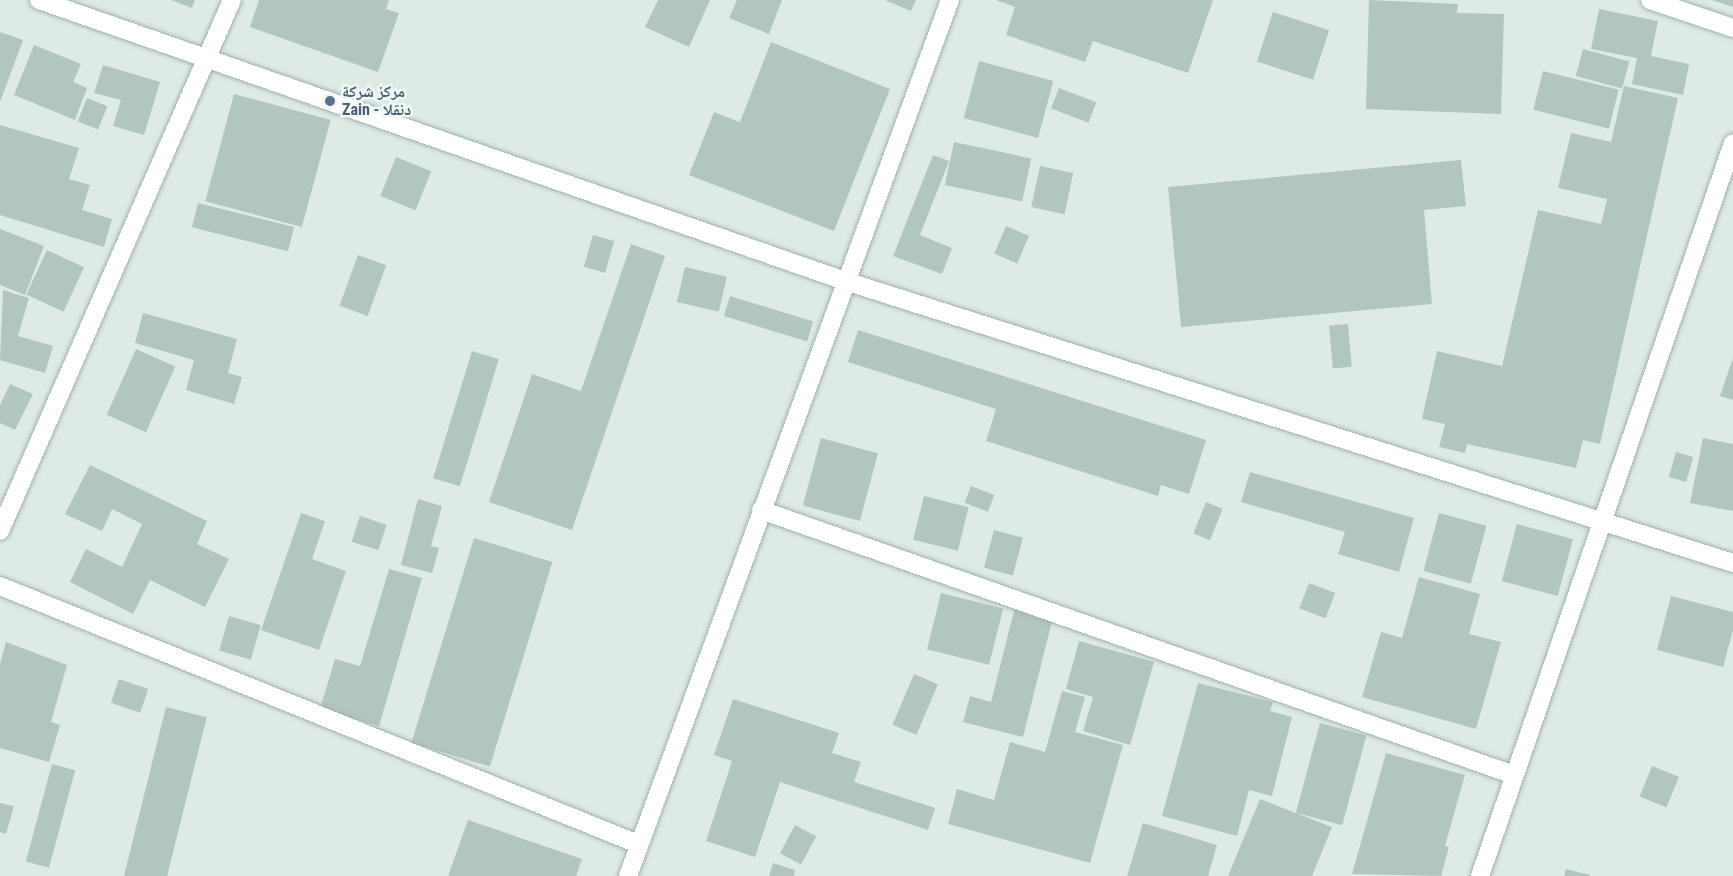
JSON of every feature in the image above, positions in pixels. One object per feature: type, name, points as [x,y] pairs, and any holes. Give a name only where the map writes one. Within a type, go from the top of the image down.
[{"type":"street","points":[[39,0],[208,57],[845,281],[1733,563]]},
{"type":"street","points":[[0,531],[232,0]]},
{"type":"street","points":[[628,876],[950,0]]},
{"type":"street","points":[[1650,0],[1733,28]]},
{"type":"street","points":[[1480,876],[1599,522],[1733,143]]},
{"type":"street","points":[[761,510],[1514,775]]},
{"type":"street","points":[[0,586],[639,844]]},
{"type":"building","points":[[171,0],[195,0],[192,8]]},
{"type":"building","points":[[259,0],[389,0],[386,9],[399,13],[378,72],[250,27]]},
{"type":"building","points":[[658,0],[710,0],[689,47],[645,27]]},
{"type":"building","points":[[737,0],[782,0],[769,34],[729,18]]},
{"type":"building","points":[[885,0],[916,0],[911,11]]},
{"type":"building","points":[[996,0],[1213,0],[1188,73],[1093,41],[1085,62],[1006,35],[1015,7]]},
{"type":"building","points":[[1369,0],[1458,4],[1457,13],[1504,14],[1501,114],[1366,109]]},
{"type":"building","points":[[1712,0],[1733,0],[1733,7]]},
{"type":"building","points":[[1599,9],[1658,21],[1651,56],[1689,64],[1683,95],[1632,84],[1637,58],[1591,49]]},
{"type":"building","points":[[1273,12],[1329,30],[1313,80],[1257,61]]},
{"type":"building","points":[[0,32],[23,40],[0,102]]},
{"type":"building","points":[[771,42],[890,89],[834,231],[689,175],[714,112],[740,122]]},
{"type":"building","points":[[34,45],[81,64],[73,82],[87,88],[75,120],[14,95]]},
{"type":"building","points":[[1583,49],[1629,61],[1622,88],[1576,76]]},
{"type":"building","points":[[979,61],[1053,81],[1038,138],[964,118]]},
{"type":"building","points":[[103,65],[160,82],[144,135],[113,126],[121,100],[94,93]]},
{"type":"building","points":[[1543,71],[1619,90],[1609,129],[1533,110]]},
{"type":"building","points":[[1624,86],[1678,98],[1600,444],[1583,440],[1576,468],[1467,444],[1465,453],[1439,447],[1445,424],[1422,419],[1437,351],[1502,366],[1538,210],[1601,224],[1607,199],[1558,188],[1571,133],[1611,142]]},
{"type":"building","points":[[1059,88],[1096,102],[1088,123],[1051,109]]},
{"type":"building","points":[[234,94],[331,120],[302,227],[205,201]]},
{"type":"building","points":[[87,98],[107,106],[98,129],[78,121]]},
{"type":"building","points":[[0,125],[79,148],[69,179],[90,185],[82,210],[112,219],[104,247],[0,215]]},
{"type":"building","points":[[954,142],[1031,158],[1022,201],[945,185]]},
{"type":"building","points":[[933,155],[949,161],[920,235],[952,248],[942,274],[893,256]]},
{"type":"building","points":[[396,157],[431,171],[415,210],[380,196]]},
{"type":"building","points":[[1461,160],[1466,206],[1424,210],[1432,304],[1181,327],[1168,187]]},
{"type":"building","points":[[1040,166],[1073,173],[1065,214],[1031,207]]},
{"type":"building","points":[[198,203],[294,227],[288,251],[192,227]]},
{"type":"building","points":[[1006,226],[1029,236],[1017,263],[994,254]]},
{"type":"building","points":[[0,229],[44,246],[25,295],[0,285]]},
{"type":"building","points":[[593,235],[614,241],[605,273],[584,267]]},
{"type":"building","points":[[631,244],[665,256],[572,530],[489,502],[532,374],[581,391]]},
{"type":"building","points":[[47,250],[84,267],[63,312],[26,294]]},
{"type":"building","points":[[358,255],[386,265],[368,316],[340,306]]},
{"type":"building","points":[[685,267],[727,277],[719,312],[677,302]]},
{"type":"building","points":[[3,290],[29,298],[18,336],[53,346],[45,373],[0,360]]},
{"type":"building","points":[[730,296],[813,321],[807,342],[724,316]]},
{"type":"building","points":[[143,313],[237,339],[228,373],[242,377],[234,404],[186,390],[194,360],[135,343]]},
{"type":"building","points":[[1348,324],[1352,367],[1333,368],[1329,326]]},
{"type":"building","points":[[858,330],[1206,440],[1189,494],[1161,485],[1158,496],[986,441],[996,409],[848,362]]},
{"type":"building","points":[[136,349],[175,366],[146,432],[107,415]]},
{"type":"building","points":[[472,351],[499,359],[460,486],[433,478]]},
{"type":"building","points":[[1733,358],[1733,400],[1720,396]]},
{"type":"building","points":[[10,384],[33,394],[15,430],[0,423],[0,405]]},
{"type":"building","points":[[821,438],[878,453],[860,521],[803,506]]},
{"type":"building","points":[[1703,438],[1733,444],[1733,511],[1690,503]]},
{"type":"building","points":[[1676,452],[1693,457],[1686,482],[1669,477]]},
{"type":"building","points":[[90,465],[207,521],[197,544],[229,559],[205,607],[150,580],[133,614],[70,582],[86,549],[122,567],[142,524],[112,509],[102,531],[65,514]]},
{"type":"building","points":[[1250,472],[1414,518],[1399,572],[1338,554],[1345,532],[1241,502]]},
{"type":"building","points":[[971,486],[994,495],[988,512],[965,503]]},
{"type":"building","points":[[924,496],[969,507],[958,551],[913,540]]},
{"type":"building","points":[[418,499],[442,506],[431,546],[439,548],[432,573],[401,565]]},
{"type":"building","points":[[1206,502],[1223,509],[1210,540],[1193,534]]},
{"type":"building","points":[[301,513],[325,521],[312,559],[346,571],[319,650],[261,630]]},
{"type":"building","points":[[1439,513],[1486,526],[1471,584],[1423,571]]},
{"type":"building","points":[[360,516],[387,525],[378,550],[352,542]]},
{"type":"building","points":[[1517,524],[1573,539],[1558,596],[1502,581]]},
{"type":"building","points":[[994,530],[1023,538],[1013,575],[984,568]]},
{"type":"building","points":[[474,538],[552,562],[490,767],[411,743]]},
{"type":"building","points":[[389,569],[422,578],[379,726],[320,709],[335,659],[360,666]]},
{"type":"building","points":[[1419,577],[1480,594],[1469,634],[1501,642],[1476,729],[1362,697],[1381,632],[1402,638]]},
{"type":"building","points":[[1309,583],[1335,593],[1325,618],[1299,608]]},
{"type":"building","points":[[941,593],[1003,608],[989,665],[927,649]]},
{"type":"building","points":[[1671,596],[1733,612],[1733,630],[1723,667],[1657,650]]},
{"type":"building","points":[[1015,607],[1053,617],[1023,737],[963,722],[970,696],[991,702]]},
{"type":"building","points":[[229,616],[261,625],[251,660],[219,651]]},
{"type":"building","points":[[1079,641],[1154,662],[1130,745],[1083,731],[1093,697],[1066,689]]},
{"type":"building","points":[[6,642],[67,665],[51,722],[60,725],[49,762],[0,748],[0,664]]},
{"type":"building","points":[[914,674],[938,684],[916,735],[893,725]]},
{"type":"building","points":[[119,679],[148,689],[140,713],[111,703]]},
{"type":"building","points":[[1198,683],[1273,702],[1270,711],[1292,717],[1272,796],[1249,790],[1237,836],[1162,816]]},
{"type":"building","points":[[1062,691],[1085,697],[1075,732],[1123,745],[1090,863],[948,824],[957,789],[994,800],[1010,742],[1045,752]]},
{"type":"building","points":[[733,699],[839,733],[832,753],[861,762],[854,782],[935,808],[928,830],[780,782],[755,857],[706,841],[732,761],[714,755]]},
{"type":"building","points":[[166,707],[207,717],[167,876],[124,876]]},
{"type":"building","points":[[1320,723],[1366,735],[1342,825],[1296,813]]},
{"type":"building","points":[[1386,753],[1465,775],[1445,846],[1449,847],[1441,876],[1352,874]]},
{"type":"building","points":[[52,764],[75,770],[49,868],[26,862]]},
{"type":"building","points":[[1652,766],[1679,777],[1667,807],[1640,797]]},
{"type":"building","points":[[1260,799],[1332,827],[1312,876],[1228,876]]},
{"type":"building","points":[[0,803],[14,806],[6,834],[0,832]]},
{"type":"building","points":[[468,820],[582,859],[576,876],[448,876]]},
{"type":"building","points":[[1143,823],[1217,845],[1208,876],[1127,876]]},
{"type":"building","points":[[795,825],[816,836],[801,865],[780,853]]},
{"type":"building","points":[[773,863],[795,870],[794,876],[769,876]]},
{"type":"building","points":[[1566,869],[1590,875],[1590,876],[1564,876]]},
{"type":"place","name":"مركز شركة Zain - دنقلا","points":[[330,101]]}]
